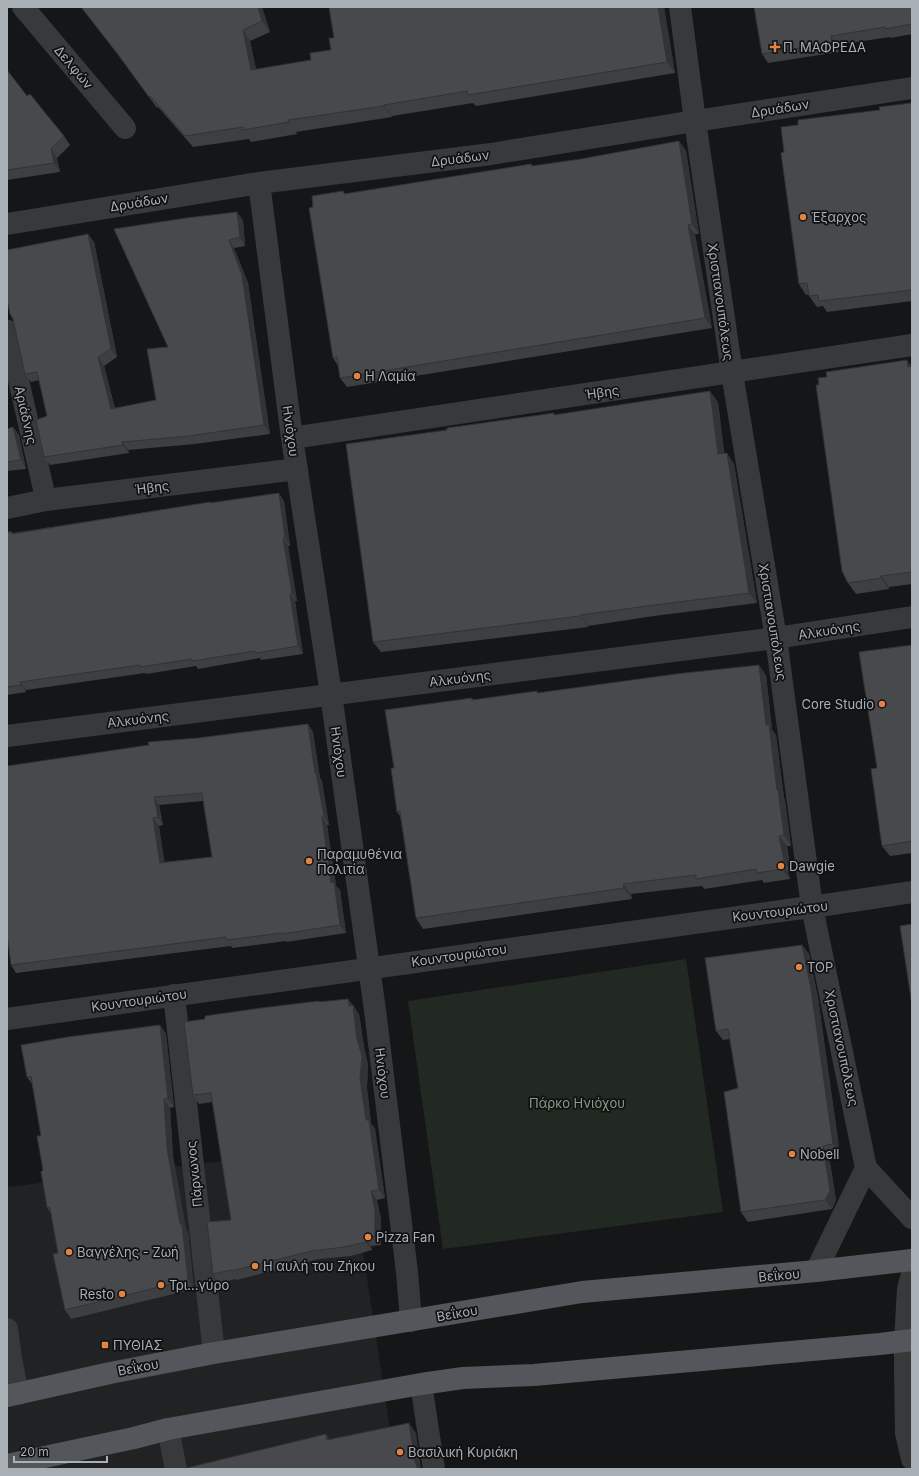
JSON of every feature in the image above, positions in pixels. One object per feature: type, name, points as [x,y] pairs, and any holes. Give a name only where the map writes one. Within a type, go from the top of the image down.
[{"type":"main road","name":"Βεΐκου","points":[[12,1395],[214,1352],[582,1292],[816,1271],[912,1260]]},
{"type":"main road","points":[[7,1465],[45,1463],[168,1429],[421,1384],[463,1378],[534,1375],[909,1341]]},
{"type":"street","name":"Δελφών","points":[[23,7],[125,128]]},
{"type":"street","name":"Χριστιανουπόλεως","points":[[680,7],[732,373],[776,638],[812,907],[866,1168]]},
{"type":"street","name":"Δρυάδων","points":[[7,224],[259,183],[491,154],[912,88]]},
{"type":"street","name":"Ηνιόχου","points":[[259,183],[292,438],[331,694],[376,1018],[406,1264],[411,1321]]},
{"type":"street","name":"Αριάδνης","points":[[7,330],[46,500]]},
{"type":"street","name":"Ήβης","points":[[292,438],[912,345]]},
{"type":"street","name":"Ήβης","points":[[7,508],[46,500],[297,468]]},
{"type":"street","name":"Αλκυόνης","points":[[7,736],[776,638],[912,617]]},
{"type":"street","name":"Κουντουριώτου","points":[[7,1019],[368,967],[795,908],[812,907],[912,892]]},
{"type":"street","name":"Πάρνωνος","points":[[174,995],[214,1352]]},
{"type":"street","points":[[816,1271],[866,1168],[912,1218]]},
{"type":"street","points":[[912,1274],[908,1289],[909,1341],[906,1433],[912,1459]]},
{"type":"street","points":[[7,1329],[11,1358],[12,1395]]},
{"type":"street","points":[[421,1384],[434,1469]]},
{"type":"street","points":[[168,1429],[176,1469]]},
{"type":"shaded area","points":[[347,1146],[396,1469],[7,1469],[7,1187]]},
{"type":"green space","name":"Πάρκο Ηνιόχου","points":[[686,959],[723,1212],[443,1249],[408,1001]]},
{"type":"building","points":[[81,7],[258,7],[262,21],[243,30],[251,70],[311,60],[310,53],[331,50],[329,38],[334,38],[329,7],[658,7],[667,62],[468,95],[467,91],[384,106],[288,120],[289,122],[243,130],[243,127],[185,136],[150,96],[149,97]]},
{"type":"building","points":[[754,7],[912,7],[912,24],[831,36],[832,43],[762,54]]},
{"type":"building","points":[[7,70],[27,96],[30,94],[64,136],[51,149],[54,163],[7,170]]},
{"type":"building","points":[[912,103],[912,290],[819,301],[818,295],[809,296],[807,283],[799,284],[781,153],[784,152],[781,127],[798,125],[798,120],[880,110],[879,107]]},
{"type":"building","points":[[679,141],[692,224],[688,225],[705,318],[340,378],[337,357],[333,358],[309,208],[313,207],[312,196],[343,191],[344,194],[531,164],[532,166],[581,159]]},
{"type":"building","points":[[237,212],[240,237],[229,240],[242,275],[264,425],[189,436],[122,442],[123,445],[44,457],[36,420],[47,416],[37,372],[25,374],[13,319],[10,314],[7,299],[7,250],[88,234],[111,349],[98,357],[111,409],[156,400],[147,349],[168,347],[114,229]]},
{"type":"building","points":[[907,360],[908,367],[912,366],[912,572],[881,576],[881,578],[848,583],[842,571],[816,385],[819,385],[818,378],[827,377],[826,372]]},
{"type":"building","points":[[710,391],[718,454],[727,453],[749,593],[373,642],[346,444],[447,430],[447,428],[554,413],[554,415]]},
{"type":"building","points":[[13,427],[21,460],[7,462],[7,429]]},
{"type":"building","points":[[279,493],[285,538],[283,538],[292,593],[290,594],[298,646],[192,661],[192,659],[140,667],[140,665],[20,682],[21,685],[7,687],[7,532],[12,532],[12,534],[210,502]]},
{"type":"building","points":[[912,645],[912,841],[882,846],[871,769],[877,768],[859,652]]},
{"type":"building","points":[[759,665],[766,725],[769,724],[784,835],[779,836],[784,861],[781,861],[782,869],[757,873],[756,869],[696,879],[696,875],[623,884],[624,888],[416,918],[400,811],[397,812],[391,768],[394,768],[385,710],[472,698],[472,700],[537,691],[537,693],[676,674]]},
{"type":"building","points":[[308,724],[315,773],[324,816],[322,817],[331,883],[334,882],[340,925],[227,940],[226,937],[11,965],[7,934],[7,766],[149,745],[148,742],[198,738]],"holes":[[[202,793],[212,857],[160,863],[153,818],[158,817],[154,797]]]},
{"type":"building","points":[[912,924],[912,1005],[900,926]]},
{"type":"building","points":[[802,945],[811,989],[833,1144],[823,1146],[830,1191],[825,1200],[741,1212],[724,1092],[738,1088],[728,1029],[716,1031],[705,958]]},
{"type":"building","points":[[348,999],[349,1006],[353,1005],[357,1039],[362,1056],[360,1079],[366,1120],[369,1120],[379,1190],[371,1191],[375,1210],[375,1236],[365,1238],[366,1242],[344,1247],[312,1251],[213,1274],[207,1222],[231,1220],[211,1093],[193,1095],[184,1022],[205,1019],[205,1016],[261,1008]]},
{"type":"building","points":[[160,1025],[168,1099],[164,1099],[167,1148],[180,1224],[182,1224],[188,1280],[65,1310],[53,1254],[58,1253],[50,1208],[47,1207],[41,1172],[43,1170],[37,1136],[41,1136],[31,1076],[27,1077],[21,1045],[68,1037]]},
{"type":"building","points":[[409,1423],[415,1461],[417,1467],[421,1469],[182,1469],[326,1434],[327,1440]]},
{"type":"place","name":"Π. ΜΑΦΡΕΔΑ","points":[[775,47]]},
{"type":"place","name":"Έξαρχος","points":[[803,217]]},
{"type":"place","name":"Η Λαμία","points":[[357,376]]},
{"type":"place","name":"Core Studio","points":[[882,704]]},
{"type":"place","name":"Παραμυθένια Πολιτία","points":[[309,861]]},
{"type":"place","name":"Dawgie","points":[[781,866]]},
{"type":"place","name":"TOP","points":[[799,967]]},
{"type":"place","name":"Nobell","points":[[792,1154]]},
{"type":"place","name":"Pizza Fan","points":[[368,1237]]},
{"type":"place","name":"Βαγγέλης - Ζωή","points":[[69,1252]]},
{"type":"place","name":"Η αυλή του Ζήκου","points":[[255,1266]]},
{"type":"place","name":"Τρι...γύρο","points":[[161,1285]]},
{"type":"place","name":"Resto","points":[[122,1294]]},
{"type":"place","name":"ΠΥΘΙΑΣ","points":[[105,1345]]},
{"type":"place","name":"Βασιλική Κυριάκη","points":[[400,1452]]}]
